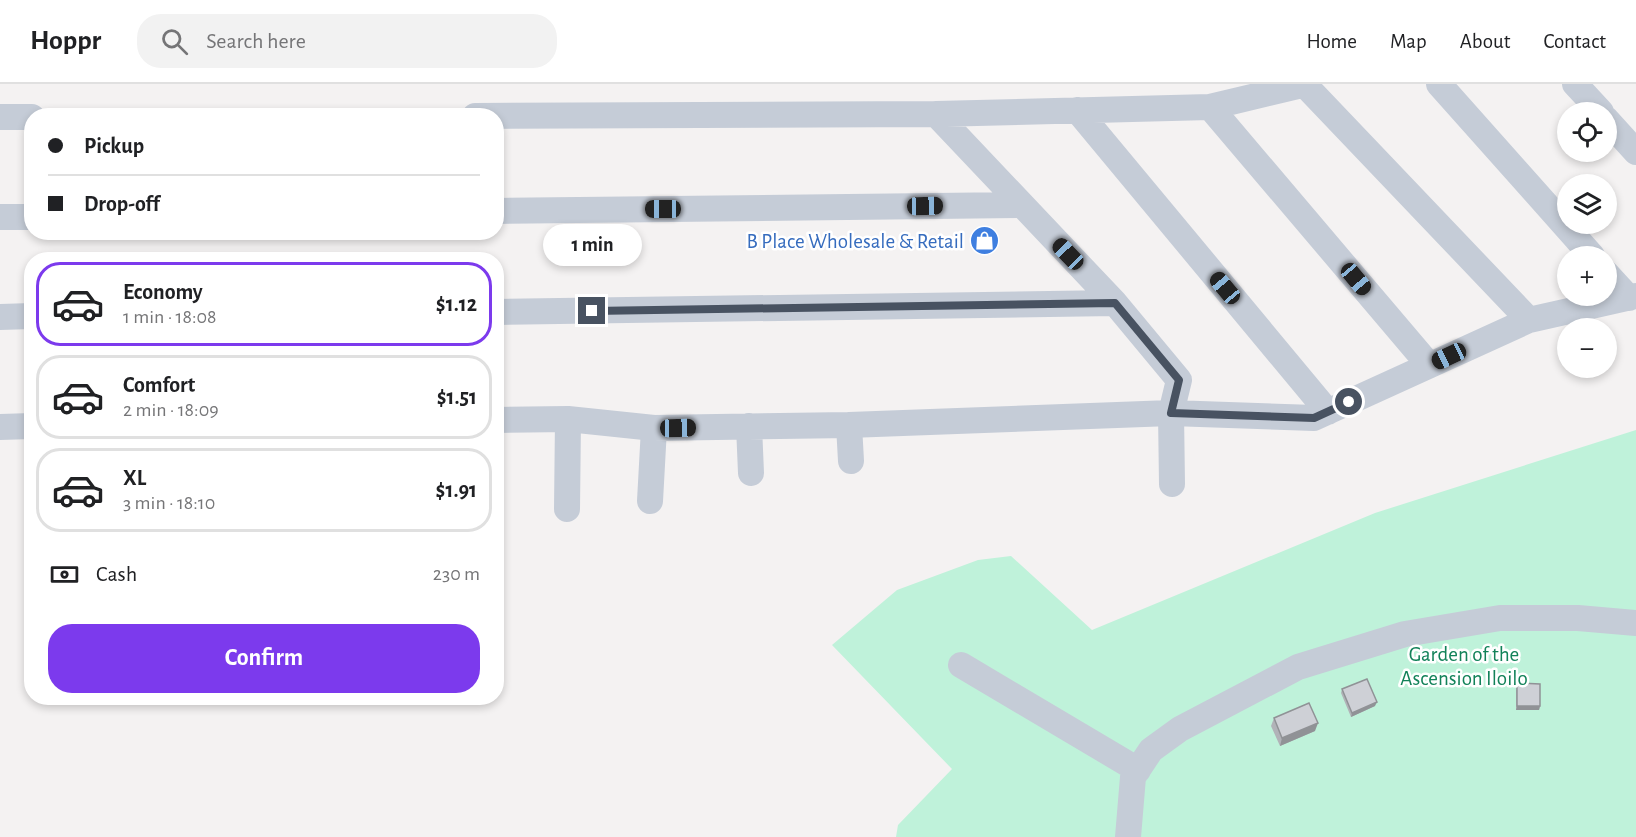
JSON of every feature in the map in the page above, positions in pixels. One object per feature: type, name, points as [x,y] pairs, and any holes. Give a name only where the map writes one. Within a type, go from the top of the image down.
[{"type":"street","points":[[504,116],[936,114],[1210,107],[1305,84],[1529,320]]},
{"type":"street","points":[[1439,84],[1583,246]]},
{"type":"street","points":[[1575,84],[1592,102]]},
{"type":"street","points":[[1210,107],[1429,365]]},
{"type":"street","points":[[1077,110],[1328,412]]},
{"type":"street","points":[[936,114],[1115,303],[1179,380],[1171,413],[1172,484]]},
{"type":"street","points":[[0,117],[24,117]]},
{"type":"street","points":[[1617,131],[1636,152]]},
{"type":"street","points":[[504,211],[1020,205]]},
{"type":"street","points":[[0,217],[24,217]]},
{"type":"street","points":[[1617,283],[1632,297]]},
{"type":"street","points":[[504,420],[568,419],[654,428],[849,425],[1171,413],[1314,418],[1529,320],[1632,297]]},
{"type":"street","points":[[504,312],[1115,303]]},
{"type":"street","points":[[0,317],[24,316]]},
{"type":"street","points":[[567,509],[568,419]]},
{"type":"street","points":[[849,425],[851,461]]},
{"type":"street","points":[[0,427],[24,426]]},
{"type":"street","points":[[750,426],[751,473]]},
{"type":"street","points":[[650,501],[654,428]]},
{"type":"street","points":[[1128,837],[1133,777],[1151,750],[1180,729],[1298,668],[1405,634],[1500,618],[1578,618],[1636,623]]},
{"type":"street","points":[[961,665],[1138,770]]},
{"type":"green space","name":"Garden of the Ascension Iloilo","points":[[1636,430],[1636,837],[896,837],[898,825],[952,769],[832,645],[897,590],[978,560],[1011,556],[1092,630],[1375,513]]},
{"type":"building","points":[[1367,679],[1377,702],[1352,713],[1342,689]]},
{"type":"building","points":[[1517,683],[1540,684],[1540,706],[1517,706]]},
{"type":"building","points":[[1309,703],[1318,723],[1282,738],[1274,718]]},
{"type":"place","name":"B Place Wholesale & Retail","points":[[985,241]]},
{"type":"route","points":[[592,311],[1115,303],[1179,380],[1171,413],[1314,418],[1349,402]]}]
